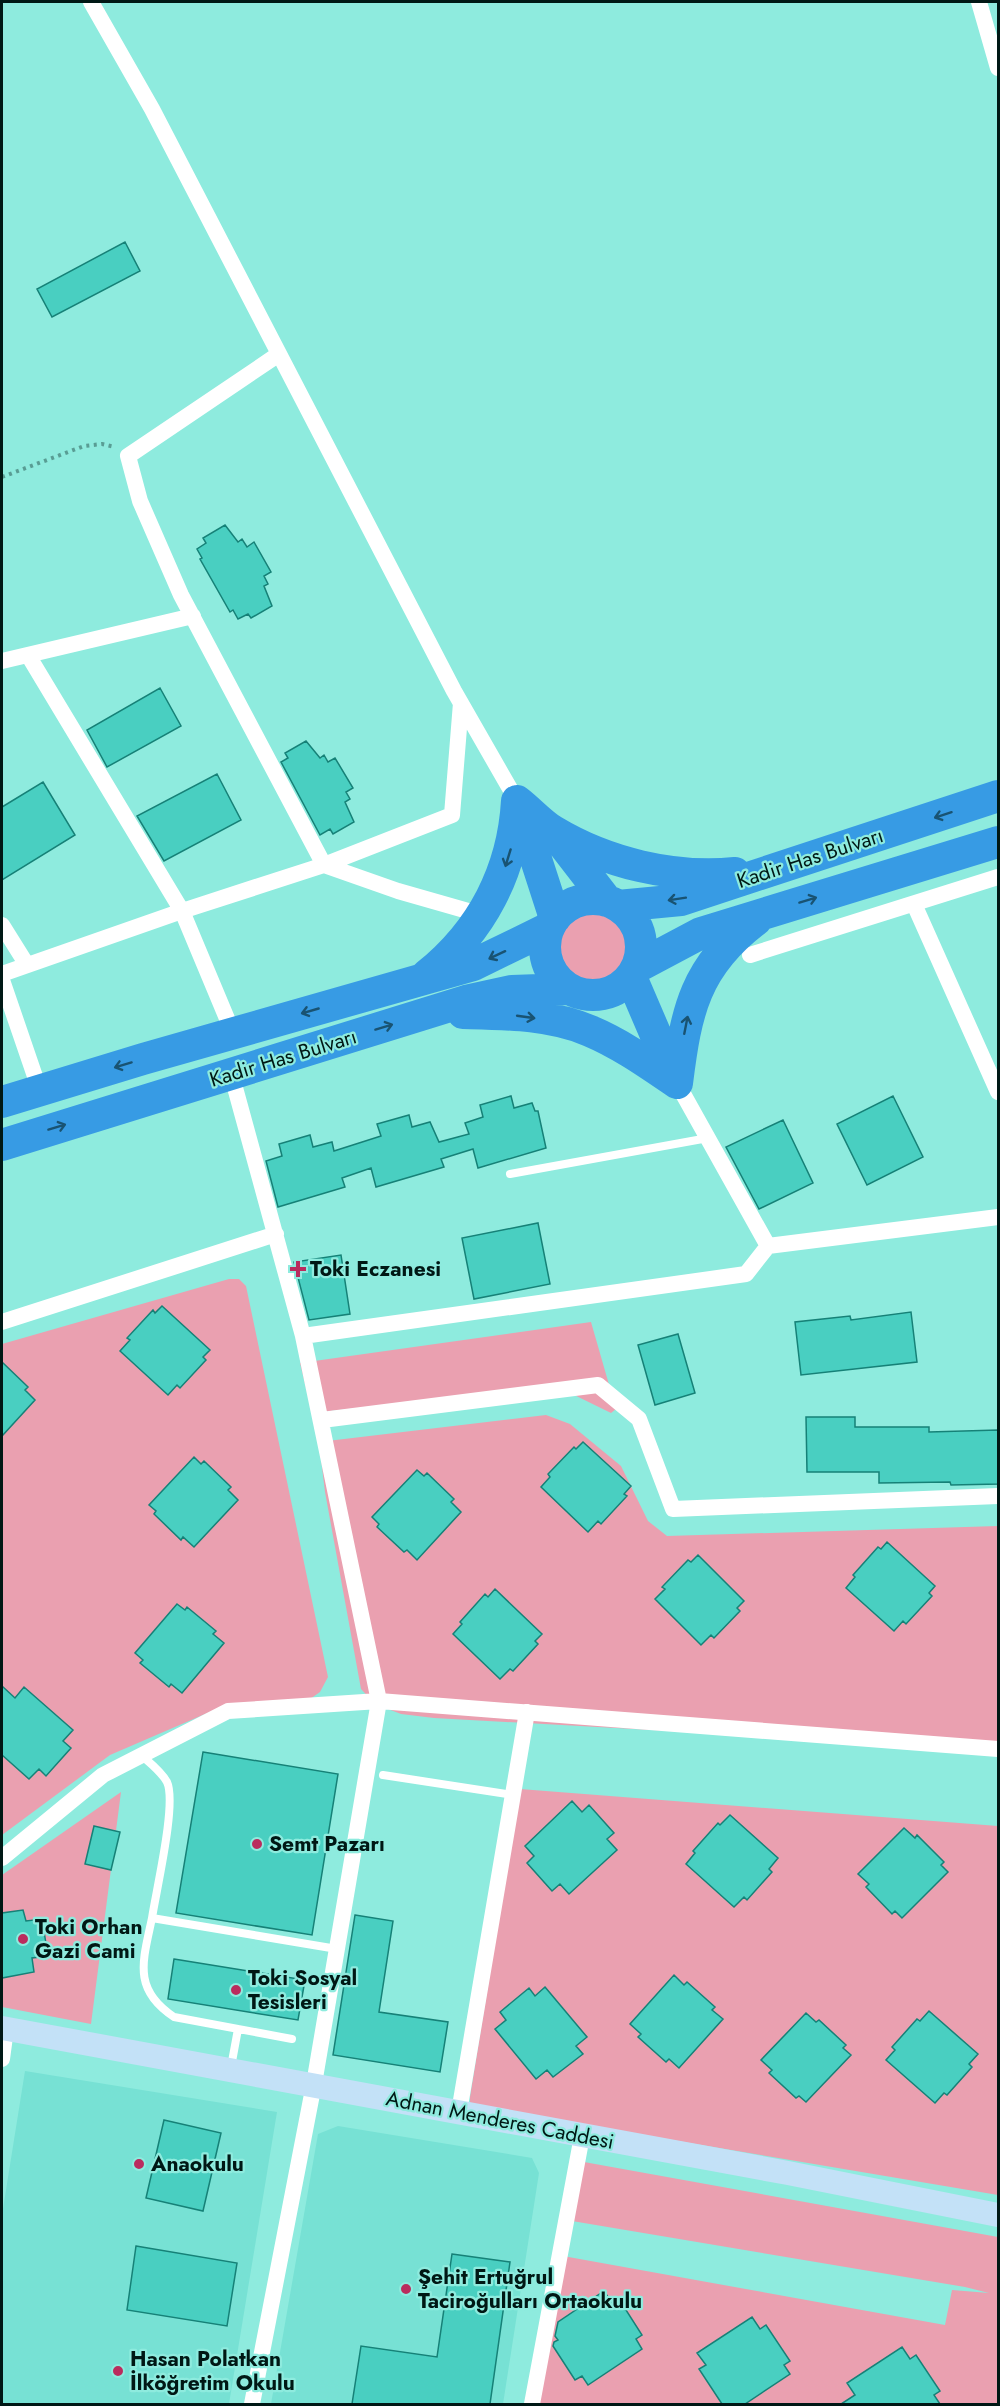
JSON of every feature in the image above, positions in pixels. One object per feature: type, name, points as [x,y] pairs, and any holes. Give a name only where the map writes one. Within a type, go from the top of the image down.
[{"type":"highway","name":"Kadir Has Bulvarı","points":[[612,903],[681,900],[999,796]]},
{"type":"highway","points":[[517,801],[552,830],[612,903],[627,913],[639,933],[641,956],[634,972],[613,992],[579,993]]},
{"type":"highway","points":[[421,980],[460,945],[482,915],[507,862],[516,821],[517,801]]},
{"type":"highway","points":[[517,801],[552,923]]},
{"type":"highway","points":[[552,830],[608,857],[653,869],[730,874],[783,867]]},
{"type":"highway","name":"Kadir Has Bulvarı","points":[[634,972],[700,933],[773,910],[926,882],[999,842]]},
{"type":"highway","points":[[612,903],[596,899],[573,903],[552,923],[545,939],[547,962],[552,973],[579,993],[677,1083]]},
{"type":"highway","points":[[677,1083],[690,1008],[700,983],[726,946],[773,910]]},
{"type":"highway","name":"Kadir Has Bulvarı","points":[[2,1102],[493,957],[552,923]]},
{"type":"highway","points":[[634,972],[677,1083]]},
{"type":"highway","name":"Kadir Has Bulvarı","points":[[2,1144],[489,995],[540,989],[579,993]]},
{"type":"highway","points":[[426,1014],[504,1014],[572,1024],[608,1040],[677,1083]]},
{"type":"street","points":[[90,2],[152,110],[461,704],[517,801]]},
{"type":"street","points":[[979,2],[999,68]]},
{"type":"street","points":[[279,354],[128,456],[141,501],[158,545],[193,616],[324,864],[398,891],[482,915]]},
{"type":"street","points":[[2,661],[193,616]]},
{"type":"street","points":[[27,655],[182,911],[233,1033]]},
{"type":"street","points":[[2,974],[324,864],[452,815],[461,704]]},
{"type":"street","points":[[750,955],[914,904],[926,882],[999,877]]},
{"type":"street","points":[[914,904],[999,1092]]},
{"type":"street","points":[[2,925],[27,965]]},
{"type":"street","points":[[2,980],[40,1091]]},
{"type":"street","points":[[231,1073],[303,1336],[379,1701],[314,2085],[252,2404]]},
{"type":"street","points":[[677,1083],[768,1246]]},
{"type":"street","points":[[303,1336],[746,1274],[768,1246],[999,1217]]},
{"type":"street","points":[[2,1322],[276,1234]]},
{"type":"street","points":[[322,1420],[598,1385],[639,1419],[673,1509],[999,1496]]},
{"type":"street","points":[[2,1858],[103,1775],[228,1711],[379,1701],[999,1749]]},
{"type":"street","points":[[459,2112],[528,1712]]},
{"type":"street","points":[[2,2059],[4,2029]]},
{"type":"street","name":"Adnan Menderes Caddesi","points":[[4,2029],[788,2173],[999,2215]]},
{"type":"street","points":[[532,2404],[582,2136]]},
{"type":"lane","points":[[510,1174],[708,1138]]},
{"type":"lane","points":[[141,1755],[161,1773],[167,1782],[171,1802],[152,1918],[141,1968],[148,1991],[155,2001],[174,2017],[292,2039]]},
{"type":"lane","points":[[383,1775],[513,1795]]},
{"type":"lane","points":[[152,1918],[337,1949]]},
{"type":"lane","points":[[231,2070],[238,2029]]},
{"type":"path","points":[[2,477],[93,444],[111,446],[128,456]]},
{"type":"shaded area","points":[[593,910],[608,913],[620,921],[628,933],[631,948],[628,963],[620,975],[608,983],[593,986],[578,983],[566,975],[558,963],[555,948],[558,933],[566,921],[578,913]]},
{"type":"shaded area","points":[[229,1279],[239,1279],[246,1286],[328,1677],[320,1692],[310,1699],[226,1705],[110,1755],[2,1835],[2,1344]]},
{"type":"shaded area","points":[[591,1322],[616,1409],[611,1413],[562,1389],[543,1388],[312,1413],[300,1363]]},
{"type":"shaded area","points":[[546,1415],[570,1424],[621,1466],[648,1521],[667,1536],[998,1526],[998,1749],[434,1718],[401,1714],[375,1704],[361,1689],[325,1492],[319,1442]]},
{"type":"shaded area","points":[[520,1789],[998,1826],[998,2195],[470,2106]]},
{"type":"shaded area","points":[[121,1792],[91,2024],[2,2007],[2,1875]]},
{"type":"shaded area","name":"Anaokulu","points":[[25,2071],[277,2112],[229,2404],[2,2404],[2,2215]]},
{"type":"shaded area","name":"Şehit Ertuğrul Taciroğulları Ortaokulu","points":[[338,2126],[532,2158],[539,2173],[503,2404],[271,2404],[318,2134]]},
{"type":"shaded area","points":[[584,2162],[998,2237],[998,2404],[538,2404],[563,2256],[945,2325],[952,2290],[989,2293],[965,2287],[566,2220]]},
{"type":"building","points":[[125,242],[140,271],[52,317],[37,289]]},
{"type":"building","points":[[225,525],[238,542],[242,539],[247,547],[254,542],[271,572],[264,576],[268,584],[264,586],[272,606],[251,618],[248,614],[238,619],[233,610],[230,612],[200,559],[202,558],[197,549],[206,543],[203,538]]},
{"type":"building","points":[[160,688],[181,726],[107,767],[87,730]]},
{"type":"building","points":[[306,741],[320,758],[324,755],[328,762],[335,758],[353,788],[346,792],[350,799],[345,802],[354,822],[333,834],[330,829],[320,835],[281,762],[288,758],[285,753]]},
{"type":"building","points":[[217,774],[241,820],[164,861],[137,816]]},
{"type":"building","points":[[43,782],[75,835],[2,880],[2,807]]},
{"type":"building","points":[[511,1096],[514,1108],[532,1103],[535,1111],[538,1111],[546,1148],[478,1168],[473,1149],[441,1159],[444,1167],[376,1187],[371,1168],[342,1178],[345,1187],[278,1207],[266,1161],[282,1156],[279,1144],[310,1135],[313,1147],[332,1142],[334,1151],[381,1136],[377,1124],[409,1115],[412,1127],[430,1122],[439,1142],[469,1134],[465,1123],[483,1117],[480,1105]]},
{"type":"building","points":[[893,1096],[923,1157],[867,1185],[837,1124]]},
{"type":"building","points":[[783,1120],[813,1183],[759,1209],[726,1147]]},
{"type":"building","points":[[538,1223],[550,1284],[474,1299],[462,1238]]},
{"type":"building","points":[[341,1255],[350,1314],[309,1320],[294,1262]]},
{"type":"building","points":[[162,1306],[210,1350],[203,1357],[206,1360],[180,1388],[177,1385],[168,1395],[120,1351],[130,1340],[127,1338],[153,1310],[155,1313]]},
{"type":"building","points":[[911,1312],[917,1362],[801,1375],[795,1322],[850,1316],[851,1320]]},
{"type":"building","points":[[678,1334],[695,1393],[655,1405],[638,1345]]},
{"type":"building","points":[[2,1362],[28,1387],[25,1390],[35,1400],[2,1436]]},
{"type":"building","points":[[806,1417],[855,1417],[855,1427],[929,1427],[929,1432],[998,1430],[999,1484],[879,1483],[879,1472],[807,1472]]},
{"type":"building","points":[[583,1442],[631,1486],[624,1494],[627,1496],[601,1524],[598,1521],[588,1532],[541,1487],[550,1477],[548,1474],[574,1447],[576,1449]]},
{"type":"building","points":[[194,1457],[201,1464],[204,1461],[231,1487],[228,1490],[238,1500],[194,1547],[183,1537],[181,1540],[154,1514],[156,1511],[149,1505]]},
{"type":"building","points":[[417,1470],[424,1476],[427,1473],[454,1499],[451,1502],[461,1512],[417,1560],[407,1550],[404,1552],[377,1527],[379,1524],[372,1517]]},
{"type":"building","points":[[887,1542],[935,1586],[929,1593],[932,1596],[906,1624],[903,1621],[894,1631],[846,1588],[855,1577],[853,1575],[878,1547],[881,1549]]},
{"type":"building","points":[[698,1555],[744,1601],[737,1608],[740,1611],[714,1638],[711,1635],[701,1645],[655,1599],[665,1589],[662,1587],[688,1560],[691,1562]]},
{"type":"building","points":[[495,1589],[542,1634],[535,1641],[538,1644],[513,1671],[510,1669],[500,1679],[453,1634],[462,1624],[460,1622],[485,1594],[488,1597]]},
{"type":"building","points":[[177,1604],[185,1610],[187,1607],[216,1631],[213,1634],[224,1643],[182,1693],[171,1684],[169,1687],[140,1663],[143,1660],[135,1653]]},
{"type":"building","points":[[2,1686],[15,1698],[24,1687],[73,1730],[63,1741],[71,1748],[46,1776],[39,1769],[29,1779],[2,1755]]},
{"type":"building","name":"Semt Pazarı","points":[[203,1752],[338,1774],[312,1935],[176,1913]]},
{"type":"building","points":[[572,1801],[582,1812],[589,1805],[614,1833],[607,1839],[617,1850],[569,1894],[560,1884],[552,1891],[527,1863],[534,1856],[525,1846]]},
{"type":"building","points":[[730,1815],[778,1858],[769,1869],[772,1872],[747,1900],[744,1897],[734,1907],[686,1864],[695,1853],[693,1851],[718,1823],[720,1825]]},
{"type":"building","points":[[94,1826],[120,1832],[111,1870],[85,1864]]},
{"type":"building","points":[[904,1828],[915,1838],[917,1835],[944,1862],[941,1865],[948,1872],[902,1918],[895,1911],[892,1914],[866,1887],[869,1884],[858,1874]]},
{"type":"building","name":"Toki Orhan Gazi Cami","points":[[23,1910],[26,1921],[42,1919],[48,1956],[32,1958],[34,1972],[2,1978],[2,1913]]},
{"type":"building","points":[[355,1915],[393,1921],[379,2012],[448,2022],[440,2072],[333,2055]]},
{"type":"building","name":"Toki Sosyal Tesisleri","points":[[174,1959],[305,1980],[298,2020],[168,1999]]},
{"type":"building","points":[[674,1975],[684,1985],[687,1982],[715,2007],[712,2010],[723,2019],[679,2068],[669,2059],[666,2062],[638,2037],[641,2034],[630,2024]]},
{"type":"building","points":[[545,1987],[587,2037],[576,2046],[583,2054],[553,2077],[547,2070],[536,2079],[495,2029],[506,2020],[500,2012],[529,1988],[535,1996]]},
{"type":"building","points":[[929,2011],[978,2054],[969,2064],[972,2067],[947,2095],[944,2093],[935,2103],[886,2060],[895,2050],[892,2047],[917,2019],[920,2021]]},
{"type":"building","points":[[806,2013],[816,2022],[819,2020],[846,2045],[843,2048],[851,2055],[806,2102],[799,2096],[796,2098],[769,2073],[772,2070],[761,2060]]},
{"type":"building","points":[[164,2120],[221,2133],[203,2211],[146,2198]]},
{"type":"building","points":[[136,2246],[237,2263],[227,2326],[127,2310]]},
{"type":"building","points":[[452,2254],[510,2262],[490,2404],[352,2404],[361,2346],[437,2357]]},
{"type":"building","points":[[604,2291],[612,2303],[619,2299],[642,2335],[636,2339],[642,2349],[588,2385],[582,2376],[575,2380],[553,2346],[558,2340],[555,2336],[558,2322]]},
{"type":"building","points":[[752,2317],[760,2329],[766,2325],[790,2361],[784,2365],[790,2374],[745,2404],[722,2404],[699,2369],[706,2365],[697,2353]]},
{"type":"building","points":[[902,2347],[910,2359],[916,2355],[940,2391],[934,2395],[940,2404],[841,2404],[855,2395],[847,2383]]},
{"type":"place","name":"Toki Eczanesi","points":[[298,1269]]},
{"type":"place","name":"Semt Pazarı","points":[[257,1844]]},
{"type":"place","name":"Toki Orhan Gazi Cami","points":[[23,1939]]},
{"type":"place","name":"Toki Sosyal Tesisleri","points":[[236,1990]]},
{"type":"place","name":"Anaokulu","points":[[139,2164]]},
{"type":"place","name":"Şehit Ertuğrul Taciroğulları Ortaokulu","points":[[406,2289]]},
{"type":"place","name":"Hasan Polatkan İlköğretim Okulu","points":[[118,2371]]}]
